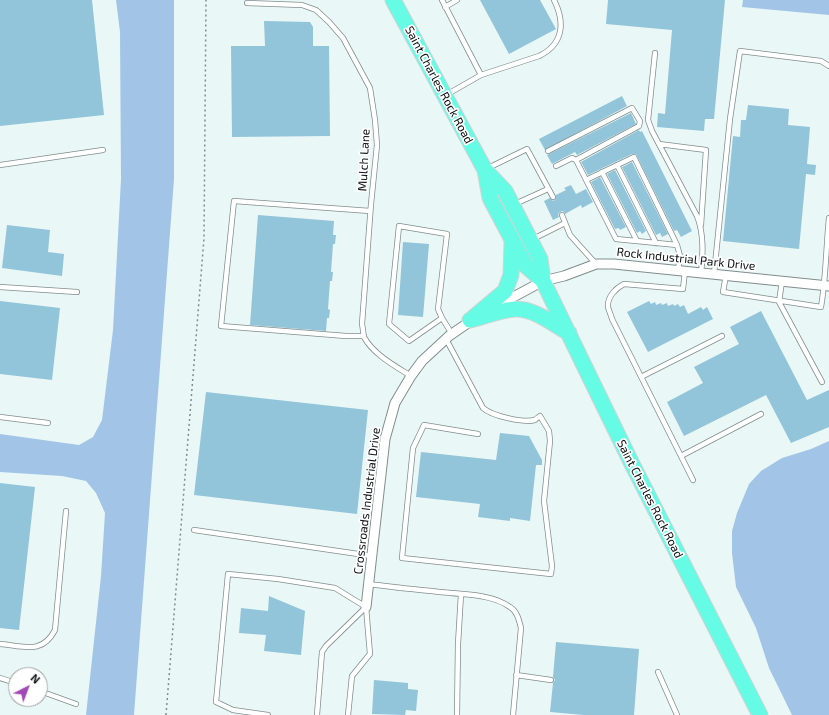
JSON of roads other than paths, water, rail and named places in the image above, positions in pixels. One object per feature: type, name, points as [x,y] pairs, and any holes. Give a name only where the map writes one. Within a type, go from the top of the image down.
[{"type":"main road","name":"Saint Charles Rock Road","points":[[393,0],[485,170],[505,191],[540,259],[543,281],[631,462],[760,715]]},
{"type":"main road","name":"Saint Charles Rock Road","points":[[485,170],[490,198],[526,266],[543,281]]},
{"type":"main road","points":[[470,320],[505,291],[511,275],[512,239]]},
{"type":"main road","points":[[470,320],[514,309],[522,310],[538,315],[569,333]]},
{"type":"street","name":"Rock Industrial Park Drive","points":[[543,281],[564,276],[596,264],[614,264],[827,285]]},
{"type":"street","name":"Crossroads Industrial Drive","points":[[366,607],[385,439],[395,403],[410,376],[422,361],[449,336],[470,320],[543,281]]},
{"type":"lane","points":[[442,0],[481,74]]},
{"type":"lane","points":[[445,7],[457,0]]},
{"type":"lane","points":[[445,96],[481,74],[539,56],[544,53],[553,44],[562,30],[561,18],[554,0]]},
{"type":"lane","name":"Mulch Lane","points":[[247,3],[302,5],[316,10],[343,38],[370,88],[377,145],[370,212],[362,324],[364,336]]},
{"type":"lane","points":[[714,274],[730,119],[740,51],[821,61],[829,66]]},
{"type":"lane","points":[[655,53],[648,120],[652,131],[697,216],[701,227]]},
{"type":"lane","points":[[548,152],[632,108],[640,121],[639,126],[576,160],[572,158],[556,166]]},
{"type":"lane","points":[[659,144],[706,150],[701,227],[703,258],[702,272]]},
{"type":"lane","points":[[485,170],[527,149],[553,197]]},
{"type":"lane","points":[[0,165],[103,150]]},
{"type":"lane","points":[[586,180],[634,157],[677,245],[680,256],[683,289],[624,284],[617,287],[608,305],[612,319],[693,480]]},
{"type":"lane","points":[[576,160],[616,239],[677,245]]},
{"type":"lane","points":[[617,165],[656,243]]},
{"type":"lane","points":[[602,172],[637,241]]},
{"type":"lane","points":[[512,206],[548,189]]},
{"type":"lane","points":[[370,212],[234,201],[221,326],[346,336],[364,336],[370,345],[383,357],[410,376]]},
{"type":"lane","points":[[562,215],[570,235],[596,264]]},
{"type":"lane","points":[[726,275],[723,292],[821,308],[827,285],[829,218]]},
{"type":"lane","points":[[530,240],[565,224]]},
{"type":"lane","points":[[442,318],[409,341],[389,324],[399,226],[447,234],[438,309],[483,408],[496,416],[524,420],[535,420],[540,416],[549,432],[550,441],[544,501],[552,566],[551,574],[402,558],[413,448],[424,425],[478,434]]},
{"type":"lane","points":[[782,281],[779,302],[822,382]]},
{"type":"lane","points":[[0,288],[77,292]]},
{"type":"lane","points":[[641,377],[722,336]]},
{"type":"lane","points":[[681,456],[762,414]]},
{"type":"lane","points":[[0,417],[48,422]]},
{"type":"lane","points":[[0,644],[32,647],[42,645],[50,639],[55,630],[66,511]]},
{"type":"lane","points":[[194,530],[372,556]]},
{"type":"lane","points":[[268,715],[233,710],[216,702],[228,574],[278,579],[335,588],[366,607]]},
{"type":"lane","points":[[369,584],[461,594],[496,600],[511,607],[517,615],[521,628],[513,715]]},
{"type":"lane","points":[[457,715],[458,644],[461,594]]},
{"type":"lane","points":[[317,715],[322,652],[326,646],[366,607]]},
{"type":"lane","points":[[348,715],[352,676],[370,654],[366,607]]},
{"type":"lane","points":[[658,672],[677,715]]},
{"type":"lane","points":[[516,675],[551,680]]},
{"type":"lane","points":[[48,694],[76,704]]},
{"type":"water","points":[[116,0],[174,0],[174,179],[134,715],[86,715],[101,576],[105,513],[96,493],[86,481],[62,476],[0,472],[0,434],[79,445],[93,437],[102,420],[113,330],[121,179],[120,32]]},
{"type":"water","points":[[743,0],[829,0],[829,15],[742,7]]},
{"type":"water","points":[[829,441],[829,715],[792,715],[769,668],[756,628],[736,587],[732,553],[732,531],[737,513],[749,484],[761,471],[782,458],[811,449]]}]
